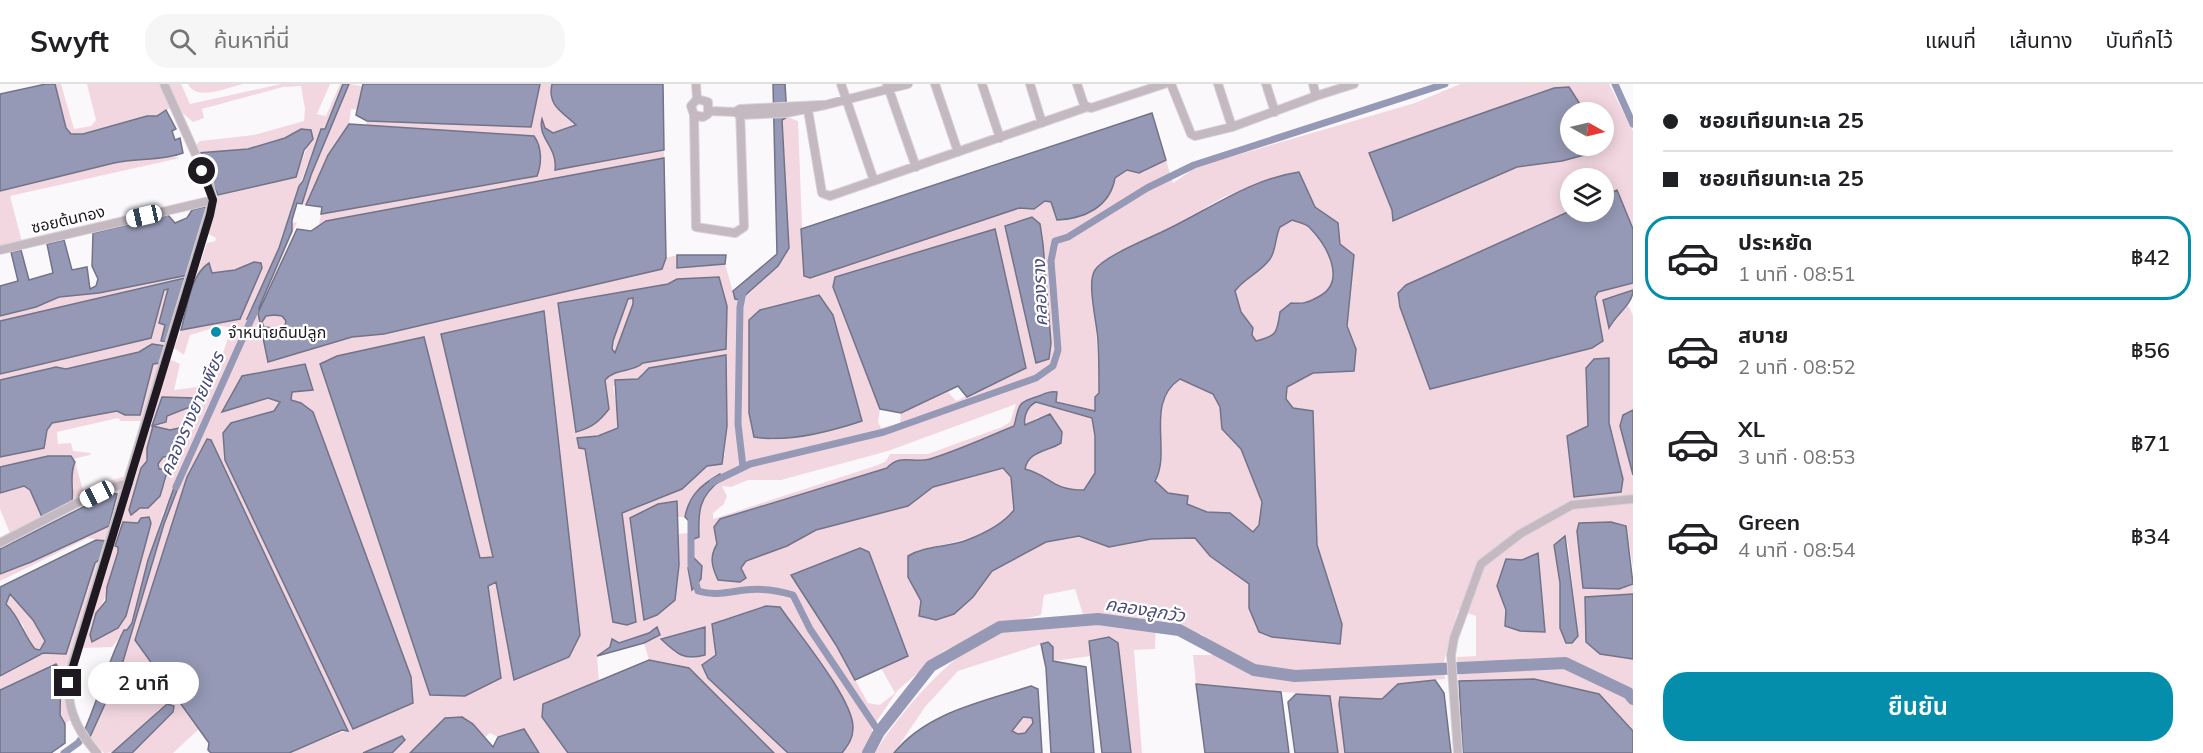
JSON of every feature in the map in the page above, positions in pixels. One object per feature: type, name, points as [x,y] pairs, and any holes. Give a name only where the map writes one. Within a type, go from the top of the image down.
[{"type":"street","points":[[97,753],[83,736],[69,706],[68,683],[213,200],[209,184],[164,84]]},
{"type":"street","points":[[696,84],[697,99],[691,106],[694,115],[696,227],[735,233],[744,227],[738,112]]},
{"type":"street","points":[[841,84],[874,181]]},
{"type":"street","points":[[786,110],[808,110],[888,87],[908,84]]},
{"type":"street","points":[[935,84],[958,152]]},
{"type":"street","points":[[982,84],[1000,138]]},
{"type":"street","points":[[1029,84],[1042,123]]},
{"type":"street","points":[[1077,84],[1087,107]]},
{"type":"street","points":[[808,110],[822,193],[830,196],[1087,107],[1164,84]]},
{"type":"street","points":[[1171,84],[1192,135],[1232,127],[1354,84]]},
{"type":"street","points":[[1218,84],[1232,127]]},
{"type":"street","points":[[1266,84],[1275,112]]},
{"type":"street","points":[[1313,84],[1316,96]]},
{"type":"street","points":[[888,87],[916,167]]},
{"type":"street","points":[[697,99],[708,102],[709,111]]},
{"type":"street","points":[[694,115],[702,117],[709,111],[771,111],[825,105]]},
{"type":"street","name":"ซอยต้นทอง","points":[[0,250],[213,200]]},
{"type":"street","points":[[0,543],[102,490],[129,483]]},
{"type":"street","points":[[1458,753],[1451,656],[1454,638],[1476,576],[1488,557],[1521,534],[1572,505],[1633,499]]},
{"type":"shaded area","points":[[55,84],[61,84],[74,129],[91,126],[96,120],[87,84],[160,84],[170,108],[157,116],[147,116],[71,135],[66,128]]},
{"type":"shaded area","points":[[167,84],[181,84],[190,104],[281,84],[330,84],[317,114],[326,116],[340,84],[343,84],[325,129],[321,130],[292,205],[279,248],[247,318],[256,310],[292,231],[293,223],[297,222],[259,313],[269,362],[352,337],[384,334],[662,269],[666,258],[677,255],[677,268],[725,264],[735,299],[750,293],[778,266],[789,248],[782,120],[787,117],[798,121],[804,276],[810,278],[1019,208],[1034,209],[1045,201],[1051,202],[1057,215],[1078,219],[1097,207],[1107,197],[1115,178],[1127,170],[1140,173],[1166,160],[1173,183],[1196,167],[1415,103],[1460,84],[1609,84],[1633,131],[1633,229],[1617,190],[1614,191],[1614,168],[1560,168],[1560,216],[1406,285],[1398,293],[1400,307],[1430,389],[1592,348],[1603,341],[1595,297],[1598,292],[1633,283],[1633,290],[1604,300],[1609,327],[1615,316],[1628,305],[1633,316],[1633,410],[1623,415],[1620,426],[1633,475],[1633,567],[1626,526],[1619,589],[1633,584],[1633,594],[1585,598],[1586,642],[1633,659],[1633,731],[1599,694],[1534,679],[1459,681],[1457,657],[1476,656],[1476,616],[1458,610],[1444,661],[1445,679],[1398,684],[1382,699],[1339,704],[1345,753],[1338,753],[1330,696],[1196,684],[1193,655],[1212,655],[1203,635],[1156,621],[1155,649],[1134,650],[1142,753],[1131,753],[1118,643],[1109,637],[1088,641],[1091,656],[1053,661],[1048,642],[958,671],[925,707],[894,753],[875,753],[898,719],[931,682],[967,650],[986,638],[1011,629],[1086,624],[1075,589],[1044,595],[1041,615],[997,625],[942,652],[898,690],[872,728],[872,738],[862,753],[842,753],[852,739],[795,629],[780,607],[766,606],[721,620],[716,655],[702,665],[708,678],[788,753],[774,753],[689,668],[649,660],[644,643],[659,635],[643,635],[611,647],[597,656],[599,682],[543,704],[542,718],[568,753],[539,753],[523,730],[498,737],[490,733],[484,738],[473,724],[445,718],[410,753],[392,753],[405,740],[402,736],[363,753],[289,753],[347,730],[211,440],[207,439],[187,477],[135,640],[199,729],[173,753],[132,753],[173,712],[159,709],[127,743],[112,752],[104,753],[90,737],[105,705],[113,672],[121,667],[164,524],[180,481],[163,513],[132,623],[112,647],[82,648],[169,359],[180,364],[174,390],[212,385],[230,332],[229,327],[220,326],[190,335],[184,355],[174,348],[181,330],[240,319],[254,262],[235,270],[212,273],[209,263],[195,278],[207,243],[215,241],[216,238],[208,234],[218,195],[296,177],[309,142],[301,129],[285,138],[248,149],[198,153],[194,147],[200,141],[254,135],[304,121],[305,109],[301,86],[283,87],[202,109],[204,118],[193,122],[178,109]],"holes":[[[1569,87],[1579,102],[1614,102],[1614,156],[1581,156],[1517,167],[1393,220],[1392,210],[1369,153],[1454,123]],[[1299,172],[1315,207],[1338,223],[1340,244],[1354,255],[1347,326],[1356,349],[1287,387],[1286,399],[1293,408],[1313,412],[1317,545],[1342,624],[1340,644],[1272,637],[1259,632],[1249,608],[1249,584],[1210,556],[1195,538],[1151,539],[1109,547],[1079,536],[1046,542],[992,571],[973,597],[921,601],[908,577],[918,550],[970,538],[994,527],[1014,510],[1011,476],[1003,468],[933,487],[908,506],[816,530],[787,546],[746,561],[741,568],[712,552],[731,515],[887,468],[897,461],[925,460],[952,452],[1014,426],[1020,405],[1046,393],[1057,392],[1056,401],[1095,411],[1095,397],[1099,393],[1095,269],[1129,246],[1167,230],[1224,197],[1283,174]],[[1005,226],[1043,245],[1051,343],[1036,363]],[[677,279],[726,349],[643,363],[614,374],[605,380],[558,303],[668,284]],[[833,287],[1026,368],[956,401],[948,392],[901,413],[900,423],[881,428],[878,422],[880,409]],[[543,311],[580,635],[497,582],[488,586],[501,678],[424,337],[480,559],[493,557],[441,335]],[[749,320],[841,428],[773,440],[754,436],[749,413]],[[726,356],[725,455],[707,466],[682,489],[621,513],[636,622],[613,621],[585,449],[577,438],[598,436],[618,428],[619,419],[613,386],[638,379],[643,372]],[[1609,359],[1609,423],[1623,479],[1600,494],[1574,497],[1567,436],[1588,426]],[[305,365],[292,392],[291,401],[225,460],[231,423],[275,411],[280,402],[268,398],[223,411]],[[162,397],[191,398],[195,405],[167,416],[166,422],[159,423]],[[1016,404],[1010,422],[1002,427],[928,454],[890,454],[886,461],[878,465],[713,519],[713,513],[724,504],[727,496],[722,486],[731,487],[748,480],[781,480],[888,451]],[[154,427],[170,430],[184,427],[183,444],[169,457],[163,457],[158,464],[159,469],[168,470],[165,484],[148,508],[140,508],[141,468],[147,461]],[[720,474],[720,480],[707,493],[700,506],[694,539],[688,533],[679,534],[679,565],[675,600],[644,619],[658,504],[676,502],[676,517],[685,517],[689,503],[707,482]],[[138,523],[118,628],[102,636],[96,613],[107,592],[118,546],[115,546]],[[1565,537],[1568,545],[1578,636],[1560,628],[1560,583],[1554,545]],[[869,552],[908,655],[881,668],[895,693],[880,705],[868,703],[836,645],[791,575]],[[1538,553],[1545,631],[1505,626],[1506,610],[1497,586],[1506,560],[1522,560]],[[704,627],[705,655],[691,659],[662,639]]]},
{"type":"shaded area","points":[[188,84],[243,84],[205,93],[192,89]]},
{"type":"shaded area","points":[[349,84],[362,86],[358,110],[351,109],[349,124],[328,155],[306,205],[302,204],[311,175]]},
{"type":"shaded area","points":[[540,84],[552,84],[551,92],[554,103],[576,125],[553,133],[545,128],[543,121],[544,137],[554,152],[555,170],[664,150],[664,158],[326,221],[319,225],[321,214],[537,176],[540,156],[539,145],[534,136],[366,125],[367,121],[530,127]]},
{"type":"shaded area","points":[[164,155],[180,158],[10,196],[22,242],[0,248],[0,191],[115,163]]},
{"type":"shaded area","points":[[1292,219],[1305,224],[1328,254],[1334,270],[1333,285],[1329,291],[1317,299],[1280,312],[1275,332],[1256,342],[1252,335],[1253,328],[1241,312],[1235,292],[1270,259],[1280,227]]},
{"type":"shaded area","points":[[188,275],[185,278],[0,321],[0,316],[36,307],[58,297],[99,293]]},
{"type":"shaded area","points":[[169,288],[159,323],[165,325],[166,346],[152,344],[139,352],[66,369],[56,367],[0,380],[0,374],[150,338],[164,290]]},
{"type":"shaded area","points":[[633,298],[616,354],[612,349],[613,341],[628,299]]},
{"type":"shaded area","points":[[266,316],[282,316],[286,321],[284,329],[264,327],[262,322]]},
{"type":"shaded area","points":[[161,363],[145,418],[141,421],[121,421],[118,418],[57,432],[58,444],[71,443],[73,451],[91,453],[90,455],[73,459],[71,456],[48,456],[0,467],[0,457],[44,448],[47,430],[52,423],[117,411],[125,415],[141,412],[141,401],[153,364]]},
{"type":"shaded area","points":[[1180,379],[1213,394],[1220,407],[1222,429],[1241,449],[1262,502],[1259,525],[1253,532],[1230,513],[1208,512],[1186,504],[1187,496],[1168,493],[1154,481],[1161,456],[1163,401],[1169,389]]},
{"type":"shaded area","points":[[1036,402],[1092,418],[1095,436],[1095,473],[1084,490],[1058,487],[1038,473],[1025,469],[1030,458],[1049,450],[1062,433],[1054,423],[1038,417],[1025,426],[1027,412]]},
{"type":"shaded area","points":[[75,462],[83,490],[128,475],[123,482],[109,483],[10,533],[0,509],[0,493],[24,486],[30,490],[42,516],[74,489],[71,473]]},
{"type":"shaded area","points":[[121,490],[107,541],[88,538],[0,581],[0,574],[31,562],[93,531],[102,530],[117,494],[111,493]]},
{"type":"shaded area","points":[[103,557],[65,688],[70,720],[65,724],[60,715],[61,672],[13,683],[0,690],[0,676],[43,653],[66,653],[95,562]]},
{"type":"shaded area","points":[[10,594],[33,620],[45,641],[40,651],[35,650],[27,639],[23,625],[6,605]]},
{"type":"shaded area","points":[[1023,717],[1032,718],[1033,723],[1025,733],[1018,735],[1012,731]]},
{"type":"water","points":[[55,84],[66,128],[71,134],[83,134],[147,116],[157,116],[166,110],[176,129],[172,131],[175,140],[180,138],[183,153],[114,163],[0,191],[0,94]]},
{"type":"water","points":[[343,84],[349,84],[311,175],[302,204],[297,203],[292,220],[292,231],[258,310],[253,317],[247,319],[279,248],[321,129],[325,129]]},
{"type":"water","points":[[363,84],[540,84],[531,127],[367,121],[356,115]]},
{"type":"water","points":[[552,84],[663,84],[664,150],[555,170],[554,155],[542,132],[542,119],[545,128],[553,133],[576,125],[554,103],[551,92]]},
{"type":"water","points":[[773,84],[785,84],[787,117],[782,120],[789,248],[778,266],[740,300],[735,299],[733,291],[777,254]]},
{"type":"water","points":[[1569,87],[1579,102],[1560,102],[1560,156],[1581,156],[1517,167],[1393,221],[1392,210],[1369,153],[1554,88]]},
{"type":"water","points":[[1152,113],[1166,160],[1139,173],[1127,170],[1115,178],[1108,197],[1102,204],[1086,214],[1057,220],[1051,202],[1045,201],[1034,209],[1019,208],[810,278],[804,276],[801,229]]},
{"type":"water","points":[[349,124],[534,136],[540,150],[539,171],[537,176],[321,214],[322,207],[306,205],[328,155]]},
{"type":"water","points":[[301,129],[311,130],[313,139],[304,150],[296,177],[218,195],[198,153],[248,149],[285,138]]},
{"type":"water","points":[[664,158],[666,258],[662,269],[384,334],[352,337],[268,362],[258,313],[297,229],[311,231],[326,221]],"holes":[[[266,316],[282,316],[286,321],[284,329],[264,327],[262,322]]]},
{"type":"water","points":[[1299,172],[1315,207],[1338,223],[1340,244],[1354,255],[1347,326],[1356,349],[1354,371],[1313,373],[1287,387],[1286,399],[1293,408],[1313,411],[1317,545],[1342,624],[1340,644],[1272,637],[1259,632],[1249,608],[1249,584],[1210,556],[1195,538],[1151,539],[1109,547],[1079,536],[1046,542],[992,571],[973,597],[954,614],[936,620],[919,616],[921,601],[908,577],[908,556],[922,550],[973,538],[1004,520],[1014,510],[1011,477],[1003,468],[933,487],[908,506],[816,530],[787,546],[746,561],[741,568],[746,578],[740,582],[718,580],[712,558],[717,544],[714,527],[720,519],[887,468],[897,461],[930,459],[962,448],[1014,426],[1020,405],[1048,392],[1057,392],[1056,402],[1095,411],[1095,397],[1099,393],[1098,342],[1092,284],[1095,270],[1108,259],[1128,248],[1247,188]],"holes":[[[1292,220],[1307,226],[1322,243],[1332,263],[1332,282],[1327,290],[1318,297],[1305,303],[1291,303],[1280,312],[1275,332],[1256,341],[1252,335],[1253,328],[1241,312],[1235,291],[1270,259],[1280,227]],[[1180,379],[1213,394],[1220,407],[1222,429],[1241,449],[1262,502],[1259,525],[1253,532],[1230,513],[1207,512],[1187,504],[1188,496],[1168,493],[1155,481],[1161,456],[1161,414],[1163,401],[1169,389]],[[1036,402],[1092,418],[1095,436],[1095,473],[1084,490],[1064,488],[1025,469],[1034,455],[1061,443],[1062,432],[1050,414],[1025,425],[1025,415]]]},
{"type":"water","points":[[1617,190],[1633,229],[1633,283],[1598,292],[1595,297],[1603,341],[1592,348],[1430,389],[1400,307],[1398,293],[1406,285],[1560,216],[1560,222],[1614,222],[1614,191]]},
{"type":"water","points":[[207,206],[188,275],[99,293],[59,297],[36,307],[0,316],[0,286],[18,281],[11,252],[21,250],[29,280],[53,273],[47,244],[64,240],[72,270],[87,267],[90,289],[96,286],[98,279],[92,266],[93,233],[168,215],[175,223],[187,218],[192,210]]},
{"type":"water","points":[[1032,217],[1040,224],[1051,343],[1049,359],[1036,363],[1005,226]]},
{"type":"water","points":[[995,229],[1026,368],[967,397],[958,386],[901,413],[880,409],[833,287],[835,277]]},
{"type":"water","points":[[677,255],[726,255],[725,264],[677,268]]},
{"type":"water","points":[[254,262],[261,263],[262,268],[240,319],[181,330],[193,284],[203,268],[209,263],[212,273],[235,270]]},
{"type":"water","points":[[719,277],[727,306],[726,349],[643,363],[609,376],[605,380],[609,409],[594,424],[576,432],[558,303],[668,284],[677,279]],"holes":[[[633,298],[633,304],[615,353],[612,349],[613,341],[628,299]]]},
{"type":"water","points":[[185,278],[168,342],[161,341],[165,325],[159,323],[168,289],[164,290],[151,338],[0,374],[0,321]]},
{"type":"water","points":[[1633,290],[1630,300],[1609,328],[1603,300]]},
{"type":"water","points":[[819,295],[833,315],[862,421],[822,432],[781,439],[754,437],[749,413],[749,320],[760,310]]},
{"type":"water","points":[[544,311],[580,635],[569,657],[514,680],[496,582],[488,586],[501,678],[465,696],[430,695],[320,364],[337,356],[424,337],[480,558],[493,557],[441,334]]},
{"type":"water","points":[[152,344],[166,346],[161,363],[153,364],[140,415],[125,415],[117,411],[52,423],[47,430],[44,448],[0,457],[0,380],[56,367],[66,369],[139,352]]},
{"type":"water","points":[[726,355],[727,426],[722,464],[707,466],[682,489],[622,513],[636,622],[627,625],[613,622],[585,449],[579,448],[577,438],[598,436],[618,428],[615,380],[638,379],[649,368]]},
{"type":"water","points":[[1609,358],[1609,423],[1623,479],[1621,492],[1574,497],[1567,436],[1588,426],[1586,368],[1594,359]]},
{"type":"water","points":[[305,364],[313,390],[292,392],[291,400],[301,403],[313,412],[411,677],[413,703],[353,729],[225,460],[223,433],[231,423],[274,411],[280,402],[268,398],[222,412],[242,376]]},
{"type":"water","points":[[162,397],[196,398],[195,405],[167,416],[166,422],[152,426]]},
{"type":"water","points":[[1633,410],[1633,475],[1620,426],[1623,415]]},
{"type":"water","points":[[153,426],[170,430],[184,427],[183,438],[177,451],[163,457],[158,464],[159,469],[168,469],[160,496],[148,508],[140,508],[131,515],[129,510],[141,468],[147,461],[147,448]]},
{"type":"water","points":[[207,439],[211,440],[348,731],[342,730],[289,753],[211,753],[208,750],[209,743],[135,640],[187,477]]},
{"type":"water","points":[[48,456],[71,456],[75,462],[72,472],[72,501],[42,517],[30,490],[24,486],[0,493],[0,467]]},
{"type":"water","points":[[720,474],[721,480],[708,492],[701,505],[699,537],[694,539],[690,522],[685,517],[689,503],[707,482]]},
{"type":"water","points":[[181,480],[164,524],[121,668],[113,672],[105,704],[90,737],[85,729],[118,642],[124,630],[127,630],[132,623],[148,560],[176,482]]},
{"type":"water","points":[[111,493],[117,494],[109,526],[0,574],[0,549]]},
{"type":"water","points":[[677,501],[679,565],[675,600],[657,615],[644,620],[630,518],[658,504]]},
{"type":"water","points":[[149,517],[151,523],[126,616],[118,628],[92,642],[90,635],[96,613],[106,601],[107,587],[118,552],[118,547],[115,546],[123,522],[138,523],[141,518]]},
{"type":"water","points":[[1611,522],[1626,526],[1633,584],[1619,589],[1583,588],[1577,531],[1579,523]]},
{"type":"water","points":[[1565,536],[1578,636],[1572,643],[1566,643],[1560,628],[1560,583],[1554,545]]},
{"type":"water","points":[[96,540],[107,541],[103,557],[95,563],[66,654],[43,653],[0,676],[0,587]],"holes":[[[10,594],[33,620],[45,641],[40,650],[35,649],[6,604]]]},
{"type":"water","points":[[860,548],[869,552],[908,656],[855,680],[836,645],[791,575]]},
{"type":"water","points":[[1538,553],[1545,632],[1520,631],[1505,626],[1506,610],[1497,586],[1506,559],[1522,560]]},
{"type":"water","points":[[694,558],[702,566],[701,579],[692,590],[688,568]]},
{"type":"water","points":[[1633,594],[1633,659],[1600,654],[1586,642],[1585,597]]},
{"type":"water","points":[[766,606],[780,607],[823,666],[844,701],[851,716],[853,732],[842,753],[788,753],[708,678],[702,665],[716,655],[712,624]]},
{"type":"water","points":[[657,627],[660,635],[644,643],[597,656],[610,647],[612,639],[619,643],[649,633]]},
{"type":"water","points":[[705,627],[705,655],[698,657],[681,655],[661,639]]},
{"type":"water","points":[[1109,637],[1118,643],[1131,753],[1102,753],[1089,641]]},
{"type":"water","points":[[1048,642],[1053,647],[1053,661],[1086,667],[1094,753],[1051,753],[1046,668],[1041,644]]},
{"type":"water","points":[[649,660],[689,668],[774,753],[568,753],[542,717],[543,704]]},
{"type":"water","points":[[56,664],[61,672],[60,715],[65,724],[65,743],[51,753],[0,753],[0,690]]},
{"type":"water","points":[[1534,679],[1599,694],[1633,731],[1633,753],[1463,753],[1459,681]]},
{"type":"water","points":[[1435,680],[1444,693],[1451,753],[1345,753],[1340,697],[1382,699],[1398,684]]},
{"type":"water","points":[[1196,684],[1281,692],[1289,753],[1205,753]]},
{"type":"water","points":[[1031,686],[1038,689],[1042,753],[894,753],[907,739],[939,718],[975,703]],"holes":[[[1023,717],[1032,718],[1033,723],[1025,733],[1018,734],[1012,731]]]},
{"type":"water","points":[[1296,694],[1330,696],[1338,753],[1295,753],[1288,702]]},
{"type":"water","points":[[167,704],[174,706],[173,712],[132,753],[112,753]]},
{"type":"water","points":[[462,717],[473,724],[493,747],[498,737],[524,729],[539,753],[410,753],[445,718]]},
{"type":"water","points":[[402,736],[405,740],[392,753],[363,753]]},
{"type":"waterway","name":"คลองราง","points":[[713,482],[750,464],[884,432],[1036,378],[1053,366],[1058,350],[1051,261],[1055,241],[1068,237],[1147,188],[1194,165],[1445,84]]},
{"type":"waterway","points":[[1615,84],[1633,124]]},
{"type":"waterway","name":"คลองราง","points":[[743,292],[740,307],[738,424],[743,467]]},
{"type":"waterway","name":"คลองรางยายเพียร","points":[[176,487],[255,311]]},
{"type":"waterway","name":"คลองราง","points":[[691,520],[691,565],[698,591],[716,593],[763,589],[793,595],[810,629],[879,732]]},
{"type":"waterway","name":"คลองลูกวัว","points":[[868,753],[879,732],[931,666],[1000,627],[1098,619],[1179,630],[1254,670],[1295,676],[1565,663],[1628,693],[1633,699]]},
{"type":"waterway","name":"คลองรางยายเพียร","points":[[64,753],[78,743],[86,733]]},
{"type":"place","name":"จำหน่ายดินปลูก","points":[[216,332]]},
{"type":"route","points":[[68,683],[210,215],[213,200],[202,171]]}]
